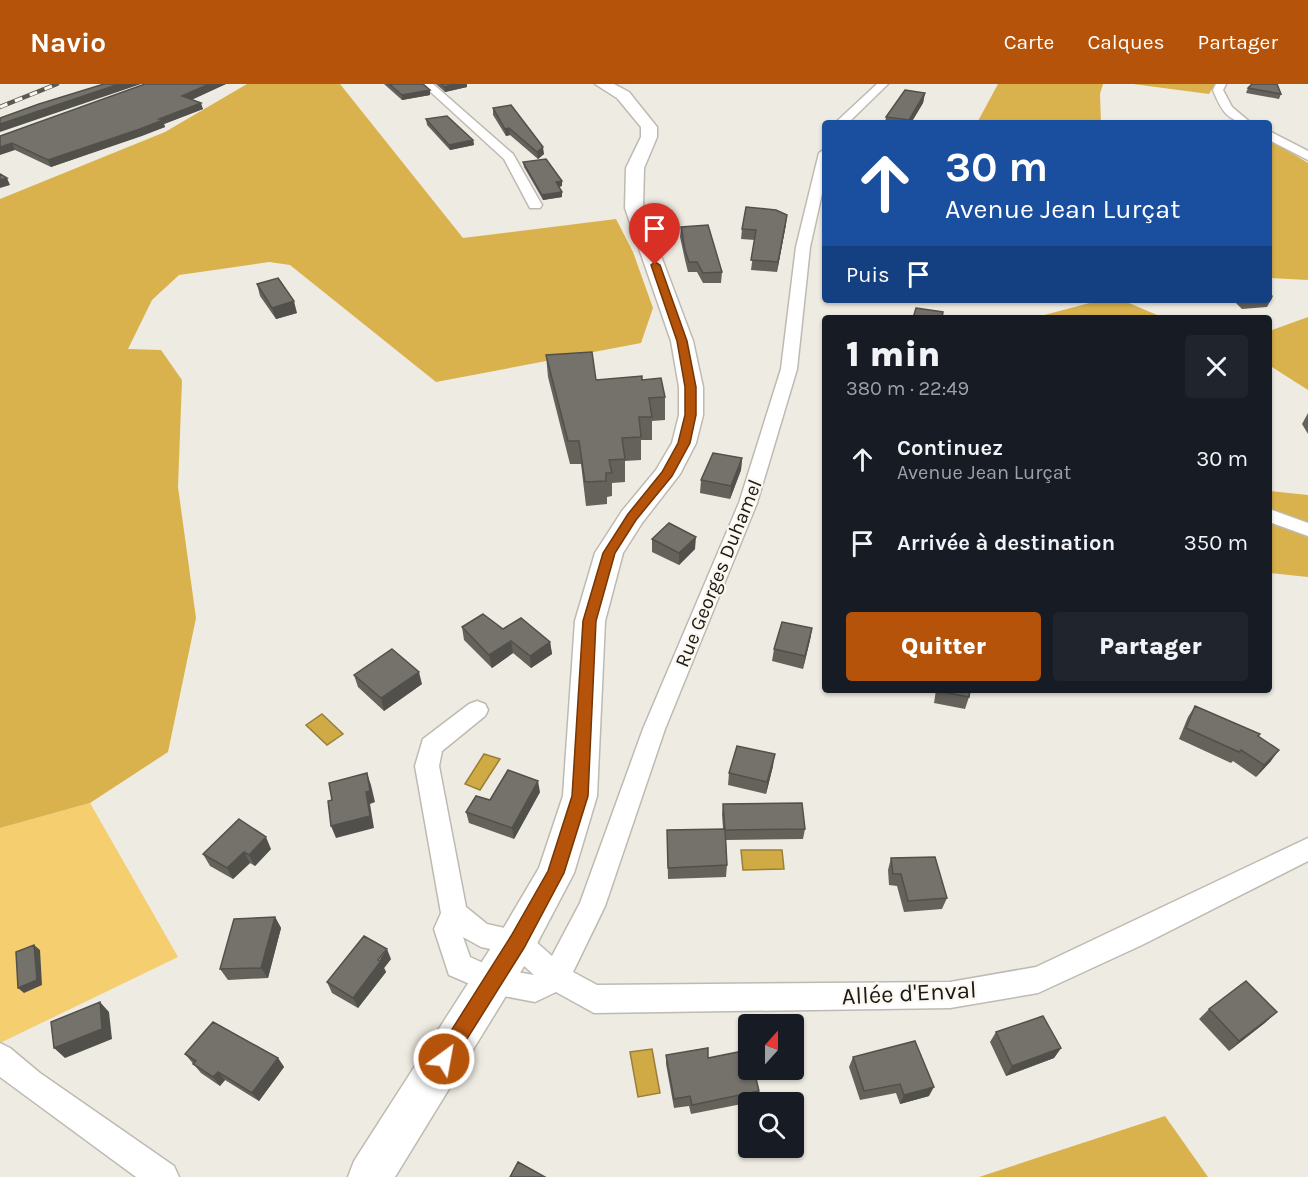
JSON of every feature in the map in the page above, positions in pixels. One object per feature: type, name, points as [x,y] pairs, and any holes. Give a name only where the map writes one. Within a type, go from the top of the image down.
[{"type":"main road","points":[[370,1177],[517,942],[556,873],[580,796],[590,621],[609,553],[632,517],[667,474],[684,443],[691,415],[691,387],[682,341],[634,208],[635,168],[649,137],[649,127],[622,95],[603,84]]},
{"type":"street","points":[[428,84],[510,157],[535,206]]},
{"type":"street","points":[[845,120],[883,84]]},
{"type":"street","points":[[1221,84],[1218,90],[1224,104],[1240,120]]},
{"type":"street","points":[[1272,137],[1308,156]]},
{"type":"street","name":"Rue Georges Duhamel","points":[[556,977],[592,906],[654,729],[748,503],[789,369],[803,247],[822,166]]},
{"type":"street","points":[[1272,516],[1308,530]]},
{"type":"street","points":[[454,913],[481,935],[517,942],[556,977],[535,989],[493,981],[459,966],[447,929],[454,913],[427,766],[431,746],[477,710]]},
{"type":"street","name":"Allée d'Enval","points":[[556,977],[594,999],[950,995],[1038,980],[1133,936],[1308,849]]},
{"type":"street","points":[[0,1058],[30,1083],[163,1177]]},
{"type":"shaded area","points":[[247,84],[340,84],[463,238],[616,219],[633,252],[653,308],[641,343],[436,382],[290,265],[269,262],[179,275],[152,300],[128,349],[161,350],[182,380],[178,487],[196,618],[168,752],[90,803],[0,828],[0,199],[165,132]]},
{"type":"shaded area","points":[[998,84],[1103,84],[1100,94],[1101,120],[979,120]]},
{"type":"shaded area","points":[[1133,84],[1215,84],[1209,94]]},
{"type":"shaded area","points":[[1272,141],[1308,163],[1308,280],[1272,278]]},
{"type":"shaded area","points":[[1090,303],[1129,303],[1157,315],[1044,315]]},
{"type":"shaded area","points":[[1308,317],[1308,390],[1272,367],[1272,330]]},
{"type":"shaded area","points":[[1272,491],[1308,495],[1308,577],[1272,573]]},
{"type":"shaded area","points":[[322,714],[343,734],[327,745],[306,725]]},
{"type":"shaded area","points":[[484,754],[500,759],[480,790],[465,784]]},
{"type":"shaded area","points":[[90,803],[178,957],[0,1043],[0,828]]},
{"type":"shaded area","points":[[741,850],[782,850],[784,869],[743,870]]},
{"type":"shaded area","points":[[652,1049],[660,1093],[638,1097],[630,1052]]},
{"type":"shaded area","points":[[1165,1116],[1208,1177],[979,1177]]},
{"type":"building","points":[[104,84],[119,84],[0,124],[0,118]]},
{"type":"building","points":[[145,84],[209,84],[182,96],[201,103],[140,129],[48,160],[12,143],[0,147],[0,136]]},
{"type":"building","points":[[389,84],[423,84],[430,90],[402,95]]},
{"type":"building","points":[[441,84],[457,84],[444,87]]},
{"type":"building","points":[[1252,84],[1277,84],[1281,94],[1248,88]]},
{"type":"building","points":[[905,90],[925,93],[909,120],[886,117]]},
{"type":"building","points":[[511,105],[543,147],[537,152],[509,128],[505,129],[493,108]]},
{"type":"building","points":[[447,116],[473,140],[449,145],[426,119]]},
{"type":"building","points":[[546,159],[562,181],[556,182],[562,192],[542,195],[523,162]]},
{"type":"building","points":[[746,207],[776,210],[787,215],[778,262],[751,260],[756,230],[742,229]]},
{"type":"building","points":[[708,225],[722,272],[703,273],[697,262],[689,262],[685,250],[681,227]]},
{"type":"building","points":[[278,278],[294,301],[272,308],[257,284]]},
{"type":"building","points":[[916,308],[943,312],[942,315],[914,315]]},
{"type":"building","points":[[592,352],[596,380],[642,376],[642,380],[661,378],[665,397],[649,398],[652,417],[639,417],[641,437],[622,438],[625,459],[609,460],[612,473],[606,473],[606,481],[585,482],[579,441],[568,441],[546,355]]},
{"type":"building","points":[[713,453],[742,458],[731,486],[701,480]]},
{"type":"building","points":[[669,523],[696,537],[679,553],[652,539]]},
{"type":"building","points":[[483,614],[503,629],[521,618],[550,642],[530,656],[511,641],[489,655],[462,627]]},
{"type":"building","points":[[782,622],[812,628],[805,656],[774,649]]},
{"type":"building","points":[[392,649],[419,672],[381,698],[354,675]]},
{"type":"building","points":[[948,693],[970,693],[969,697]]},
{"type":"building","points":[[1195,706],[1260,734],[1258,736],[1279,750],[1264,765],[1241,750],[1239,752],[1186,728]]},
{"type":"building","points":[[737,746],[775,754],[767,782],[729,773]]},
{"type":"building","points":[[508,770],[538,781],[512,828],[466,812],[476,796],[490,800]]},
{"type":"building","points":[[367,773],[370,791],[366,792],[370,816],[331,826],[328,801],[332,800],[329,783]]},
{"type":"building","points":[[802,803],[805,829],[725,830],[723,804]]},
{"type":"building","points":[[239,819],[266,837],[249,855],[244,852],[227,868],[203,854]]},
{"type":"building","points":[[725,829],[727,865],[668,868],[667,830]]},
{"type":"building","points":[[935,857],[947,898],[908,901],[901,874],[893,874],[891,858]]},
{"type":"building","points":[[275,917],[261,968],[220,969],[234,919]]},
{"type":"building","points":[[364,936],[387,949],[378,960],[381,961],[353,998],[327,982]]},
{"type":"building","points":[[34,945],[37,980],[18,988],[16,952]]},
{"type":"building","points":[[1246,981],[1277,1012],[1239,1041],[1209,1009]]},
{"type":"building","points":[[100,1002],[102,1029],[54,1048],[51,1022]]},
{"type":"building","points":[[1043,1016],[1061,1048],[1012,1066],[996,1032]]},
{"type":"building","points":[[213,1022],[278,1058],[252,1093],[218,1072],[213,1077],[193,1064],[196,1061],[185,1054]]},
{"type":"building","points":[[915,1041],[934,1087],[904,1095],[900,1084],[864,1091],[853,1057]]},
{"type":"building","points":[[708,1048],[708,1058],[738,1052],[738,1080],[756,1080],[759,1091],[738,1092],[738,1095],[692,1105],[690,1096],[674,1099],[666,1055]]},
{"type":"building","points":[[518,1162],[545,1177],[510,1177]]},
{"type":"railway","points":[[0,107],[57,84]]},
{"type":"route","points":[[444,1059],[517,942],[556,873],[580,796],[590,621],[609,553],[632,517],[667,474],[684,443],[691,415],[691,387],[682,341],[655,265]]}]
